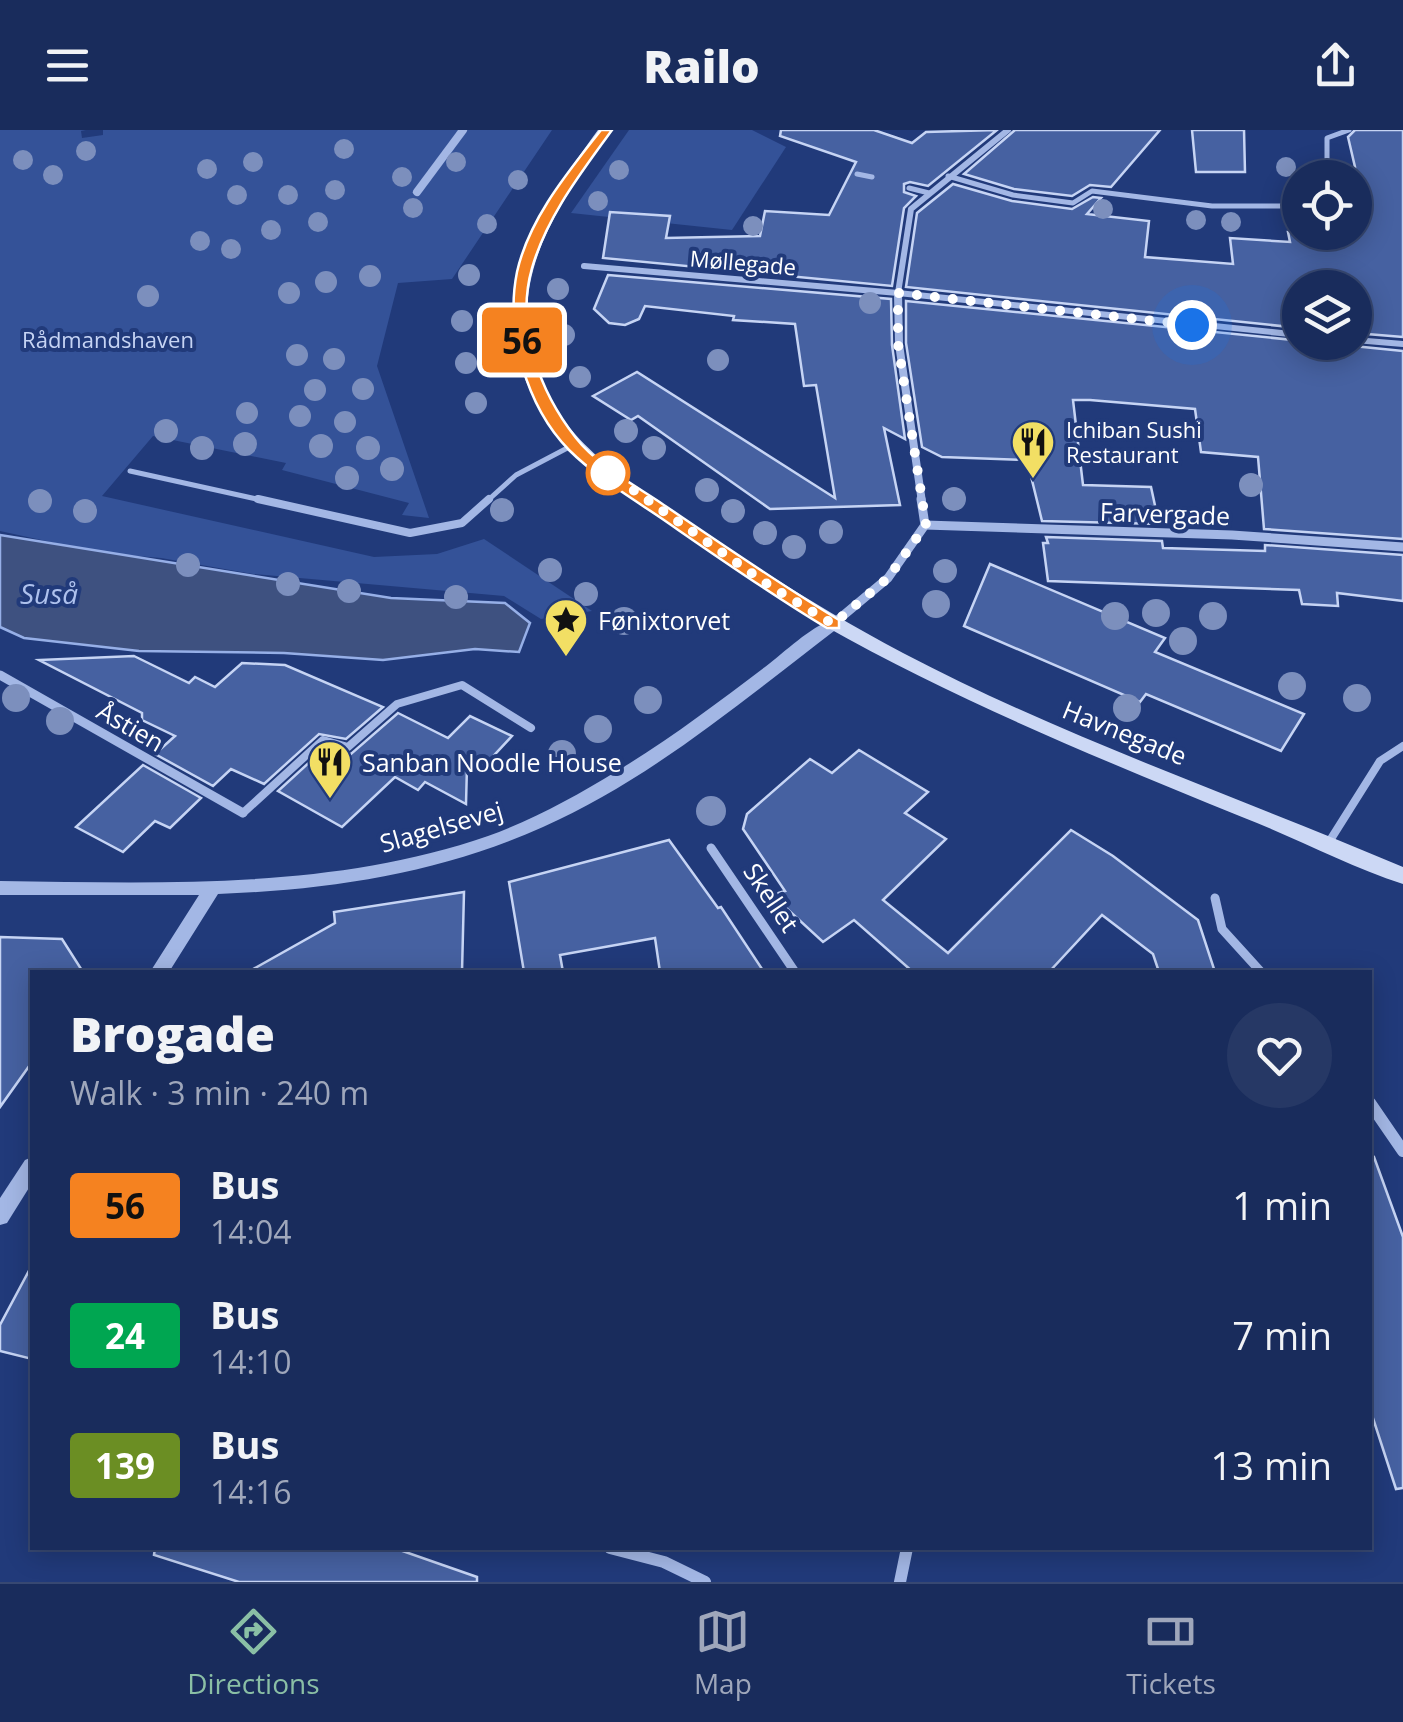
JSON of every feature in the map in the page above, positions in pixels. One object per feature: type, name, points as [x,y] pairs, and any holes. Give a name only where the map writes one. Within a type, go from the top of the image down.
[{"type":"main road","points":[[605,130],[556,198],[525,268],[520,304],[522,343],[540,394],[573,445],[690,531],[833,624]]},
{"type":"main road","name":"Havnegade","points":[[833,624],[1010,712],[1403,876]]},
{"type":"street","points":[[417,192],[463,130]]},
{"type":"street","points":[[833,624],[888,578],[926,525],[898,344],[898,293],[911,210],[1008,130]]},
{"type":"street","name":"Møllegade","points":[[584,266],[898,293]]},
{"type":"street","points":[[898,293],[1282,333]]},
{"type":"street","points":[[1372,341],[1403,344]]},
{"type":"street","name":"Farvergade","points":[[926,525],[1232,535],[1403,547]]},
{"type":"street","name":"Slagelsevej","points":[[0,888],[212,890],[347,876],[496,840],[573,805],[632,768],[765,677],[833,624]]},
{"type":"street","name":"Åstien","points":[[0,674],[242,813]]},
{"type":"street","name":"Skellet","points":[[711,848],[795,970]]},
{"type":"street","points":[[159,970],[212,890]]},
{"type":"street","points":[[1215,898],[1222,929],[1259,970]]},
{"type":"street","points":[[1372,1106],[1403,1151]]},
{"type":"street","points":[[0,1216],[30,1169]]},
{"type":"street","points":[[618,1550],[664,1562],[705,1582]]},
{"type":"street","points":[[900,1582],[907,1550]]},
{"type":"lane","points":[[1327,160],[1327,138],[1349,130]]},
{"type":"lane","points":[[857,174],[872,177]]},
{"type":"lane","points":[[948,176],[1013,195],[1073,202],[1092,191],[1212,206],[1282,206]]},
{"type":"lane","points":[[909,188],[929,193]]},
{"type":"lane","points":[[130,471],[410,533],[462,523],[516,474],[573,445]]},
{"type":"lane","points":[[242,813],[323,740],[348,747],[397,704],[462,684],[531,728]]},
{"type":"lane","points":[[1328,842],[1380,761],[1403,746]]},
{"type":"green space","name":"Rådmandshaven","points":[[0,130],[86,130],[81,131],[82,138],[103,135],[103,130],[552,130],[452,279],[398,283],[377,366],[429,518],[402,515],[409,503],[282,470],[286,463],[153,436],[102,496],[374,557],[437,554],[484,539],[592,611],[541,619],[504,596],[253,574],[161,558],[101,553],[0,531]]},
{"type":"green space","points":[[629,130],[752,130],[786,147],[732,230],[571,213]]},
{"type":"water","name":"Suså","points":[[0,535],[391,598],[505,603],[530,623],[519,652],[475,649],[383,660],[284,653],[139,651],[24,638],[0,627]]},
{"type":"building","points":[[781,130],[874,130],[912,143],[926,132],[997,130],[928,186],[904,184],[904,192],[916,196],[904,208],[892,286],[603,258],[610,212],[670,216],[666,238],[760,236],[765,211],[829,215],[856,162],[780,136]]},
{"type":"building","points":[[1015,130],[1160,130],[1111,187],[1090,185],[1072,196],[1014,189],[964,174]]},
{"type":"building","points":[[1192,130],[1244,130],[1245,172],[1196,172]]},
{"type":"building","points":[[1355,130],[1403,130],[1403,337],[1372,334],[1372,270],[1282,270],[1282,326],[906,287],[917,213],[953,184],[1012,201],[1072,209],[1093,197],[1101,198],[1087,214],[1149,221],[1145,257],[1233,264],[1230,238],[1282,241],[1282,250],[1372,250],[1372,160],[1353,160],[1348,137]]},
{"type":"building","points":[[608,275],[891,299],[892,345],[905,439],[884,428],[900,505],[770,509],[638,416],[631,420],[593,396],[637,372],[835,498],[816,385],[804,386],[795,324],[733,320],[734,316],[645,306],[639,319],[625,325],[609,323],[594,309]]},
{"type":"building","points":[[906,301],[1282,339],[1282,360],[1372,360],[1372,348],[1403,351],[1403,539],[1264,529],[1258,457],[1201,452],[1195,409],[1090,400],[1073,400],[1083,485],[1151,487],[1159,524],[1042,521],[1027,460],[942,457],[922,447],[906,343]]},
{"type":"building","points":[[1046,537],[1162,541],[1163,548],[1265,551],[1265,545],[1403,555],[1403,601],[1337,593],[1338,606],[1302,604],[1299,590],[1048,581],[1043,543],[1048,543]]},
{"type":"building","points":[[990,564],[1165,638],[1155,652],[1304,714],[1281,751],[1146,694],[1140,702],[964,626]]},
{"type":"building","points":[[134,656],[189,683],[195,677],[215,687],[242,663],[285,665],[383,707],[346,739],[319,734],[264,784],[231,769],[213,786],[155,754],[175,736],[142,720],[142,713],[39,660]]},
{"type":"building","points":[[398,713],[448,738],[470,716],[512,736],[485,765],[467,766],[466,804],[425,782],[418,790],[395,777],[342,827],[278,791],[325,748],[351,754]]},
{"type":"building","points":[[859,750],[928,792],[905,813],[946,839],[883,900],[948,953],[1071,830],[1113,856],[1198,920],[1214,970],[1158,970],[1153,954],[1102,915],[1051,970],[911,970],[854,920],[823,942],[772,895],[785,891],[743,829],[747,814],[810,759],[832,773]]},
{"type":"building","points":[[143,765],[201,798],[170,828],[155,821],[123,852],[76,827]]},
{"type":"building","points":[[669,840],[721,907],[763,970],[660,970],[655,938],[560,955],[563,970],[524,970],[509,882]]},
{"type":"building","points":[[464,892],[462,970],[252,970],[335,923],[334,912]]},
{"type":"building","points":[[0,937],[62,939],[82,970],[30,970],[30,1065],[0,1107]]},
{"type":"building","points":[[1372,1158],[1403,1237],[1403,1488],[1396,1489],[1372,1415]]},
{"type":"building","points":[[30,1269],[30,1358],[0,1351],[0,1325]]},
{"type":"building","points":[[155,1550],[400,1550],[477,1577],[477,1582],[239,1582],[154,1555]]},
{"type":"bus line","name":"56","points":[[605,130],[556,198],[525,268],[520,304],[522,343],[540,394],[573,445],[625,486],[770,586],[833,624]]},
{"type":"place","name":"Ichiban Sushi Restaurant","points":[[1033,480]]},
{"type":"place","name":"Fønixtorvet","points":[[566,658]]},
{"type":"place","name":"Sanban Noodle House","points":[[330,800]]},
{"type":"route","points":[[608,473],[599,466],[770,586],[833,624],[888,578],[926,525],[898,344],[898,293],[1192,325]]}]
